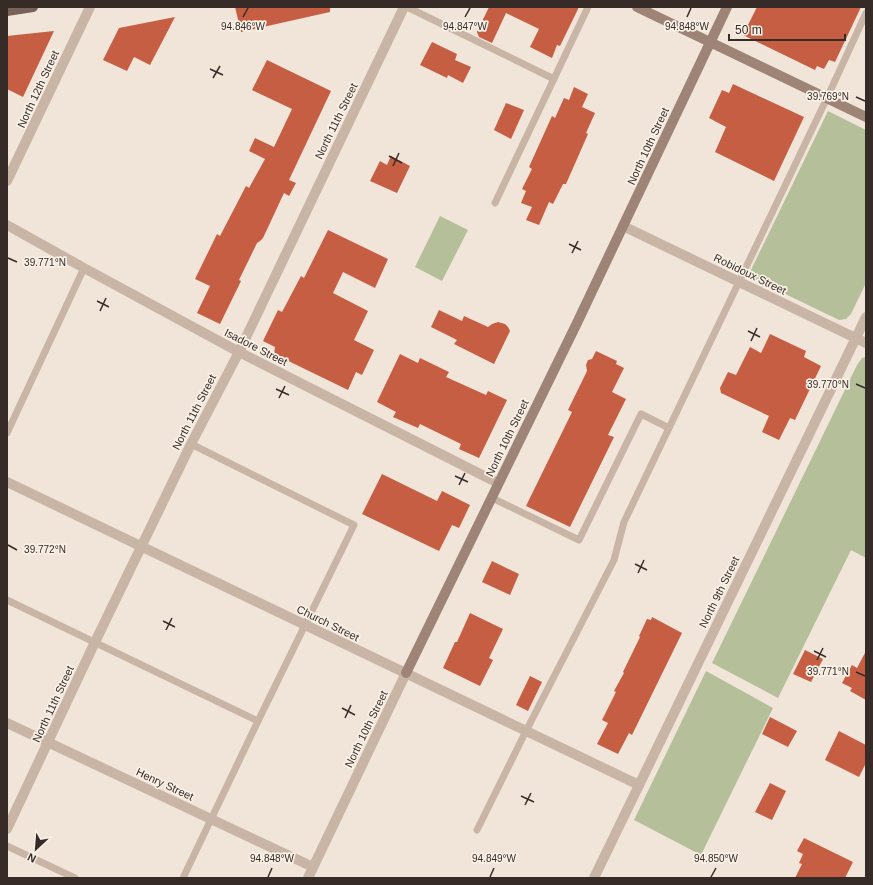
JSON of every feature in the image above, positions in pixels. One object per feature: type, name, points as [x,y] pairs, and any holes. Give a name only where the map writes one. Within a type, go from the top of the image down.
[{"type":"main road","points":[[7,11],[33,7]]},
{"type":"street","name":"North 12th Street","points":[[7,181],[90,7]]},
{"type":"street","name":"North 11th Street","points":[[7,829],[190,444],[239,352],[405,7]]},
{"type":"street","points":[[637,7],[866,117]]},
{"type":"street","name":"North 10th Street","points":[[308,878],[623,226],[727,7]]},
{"type":"street","name":"Isadore Street","points":[[7,224],[84,268],[239,352],[498,483]]},
{"type":"street","name":"Robidoux Street","points":[[623,226],[866,343]]},
{"type":"street","name":"North 9th Street","points":[[594,878],[866,317]]},
{"type":"street","name":"Church Street","points":[[7,482],[639,785]]},
{"type":"street","name":"Henry Street","points":[[7,723],[313,867]]},
{"type":"lane","points":[[405,7],[554,79]]},
{"type":"lane","points":[[495,203],[588,7]]},
{"type":"lane","points":[[477,830],[614,560],[624,522],[866,14]]},
{"type":"lane","points":[[7,433],[84,268]]},
{"type":"lane","points":[[492,498],[579,540],[641,414],[669,428]]},
{"type":"lane","points":[[183,878],[354,525],[190,444]]},
{"type":"lane","points":[[7,600],[258,721]]},
{"type":"lane","points":[[7,846],[75,878]]},
{"type":"green space","points":[[828,111],[866,130],[866,283],[851,314],[846,319],[839,320],[748,276]]},
{"type":"green space","points":[[440,216],[468,230],[442,281],[415,267]]},
{"type":"green space","points":[[866,357],[866,558],[851,550],[778,698],[712,663],[857,365],[862,358]]},
{"type":"green space","points":[[706,671],[773,708],[701,855],[634,820]]},
{"type":"building","points":[[235,7],[330,7],[330,12],[241,32]]},
{"type":"building","points":[[489,7],[579,7],[560,46],[557,45],[552,58],[530,47],[539,29],[506,13],[492,43],[479,37],[477,32]]},
{"type":"building","points":[[757,7],[861,7],[835,62],[829,60],[824,69],[817,66],[815,70],[743,35]]},
{"type":"building","points":[[175,17],[150,65],[134,57],[127,71],[103,60],[119,28]]},
{"type":"building","points":[[54,31],[23,97],[7,89],[7,36]]},
{"type":"building","points":[[432,42],[457,54],[455,60],[471,67],[463,83],[448,75],[447,78],[420,65]]},
{"type":"building","points":[[267,60],[331,91],[289,180],[296,183],[289,196],[284,193],[263,238],[257,243],[239,280],[241,281],[220,324],[197,313],[210,286],[195,279],[217,234],[220,236],[246,186],[249,188],[265,159],[249,151],[255,138],[274,147],[292,109],[252,90]]},
{"type":"building","points":[[733,84],[804,117],[774,181],[715,152],[726,127],[709,118],[722,90],[729,93]]},
{"type":"building","points":[[574,87],[588,94],[582,107],[595,113],[586,133],[588,134],[566,184],[563,184],[553,204],[549,202],[539,225],[526,220],[532,207],[521,203],[526,191],[522,189],[532,169],[529,167],[552,116],[555,118],[564,98],[569,100]]},
{"type":"building","points":[[506,103],[524,110],[511,139],[494,130]]},
{"type":"building","points":[[391,156],[410,166],[397,193],[370,181],[380,161],[387,165]]},
{"type":"building","points":[[328,230],[388,259],[375,288],[343,272],[333,293],[368,311],[354,340],[374,350],[362,375],[356,372],[348,390],[274,354],[275,347],[263,341],[278,310],[282,312],[301,276],[304,278]]},
{"type":"building","points":[[439,310],[462,321],[464,316],[488,327],[498,322],[505,324],[510,331],[494,364],[454,344],[457,340],[431,327]]},
{"type":"building","points":[[770,334],[806,351],[804,357],[821,366],[795,420],[790,418],[779,440],[762,432],[769,416],[721,393],[720,388],[728,372],[736,375],[750,347],[761,353]]},
{"type":"building","points":[[596,351],[617,361],[616,364],[624,368],[612,392],[626,399],[608,435],[614,437],[570,527],[526,506],[572,412],[568,410],[587,371],[586,365],[588,360],[592,359]]},
{"type":"building","points":[[400,354],[418,363],[420,358],[449,372],[446,377],[486,395],[488,391],[507,400],[479,458],[459,449],[461,444],[420,424],[418,428],[393,417],[396,412],[377,402]]},
{"type":"building","points":[[382,474],[437,501],[442,491],[470,505],[459,528],[452,525],[439,551],[362,514]]},
{"type":"building","points":[[492,561],[519,574],[510,595],[482,582]]},
{"type":"building","points":[[470,613],[503,629],[489,658],[493,660],[480,686],[443,668]]},
{"type":"building","points":[[652,617],[682,633],[632,735],[629,733],[618,754],[597,744],[608,723],[602,720],[616,692],[614,691],[624,673],[623,672],[647,619],[651,620]]},
{"type":"building","points":[[805,650],[823,659],[811,682],[793,674]]},
{"type":"building","points":[[866,651],[866,700],[850,691],[852,688],[842,683],[852,665],[857,668]]},
{"type":"building","points":[[530,676],[542,682],[528,711],[516,705]]},
{"type":"building","points":[[770,717],[797,731],[788,747],[762,734]]},
{"type":"building","points":[[839,731],[866,745],[866,763],[859,777],[825,760]]},
{"type":"building","points":[[770,783],[786,791],[772,820],[755,812]]},
{"type":"building","points":[[804,838],[853,862],[845,878],[795,878],[802,864],[799,863],[803,854],[797,851]]}]
